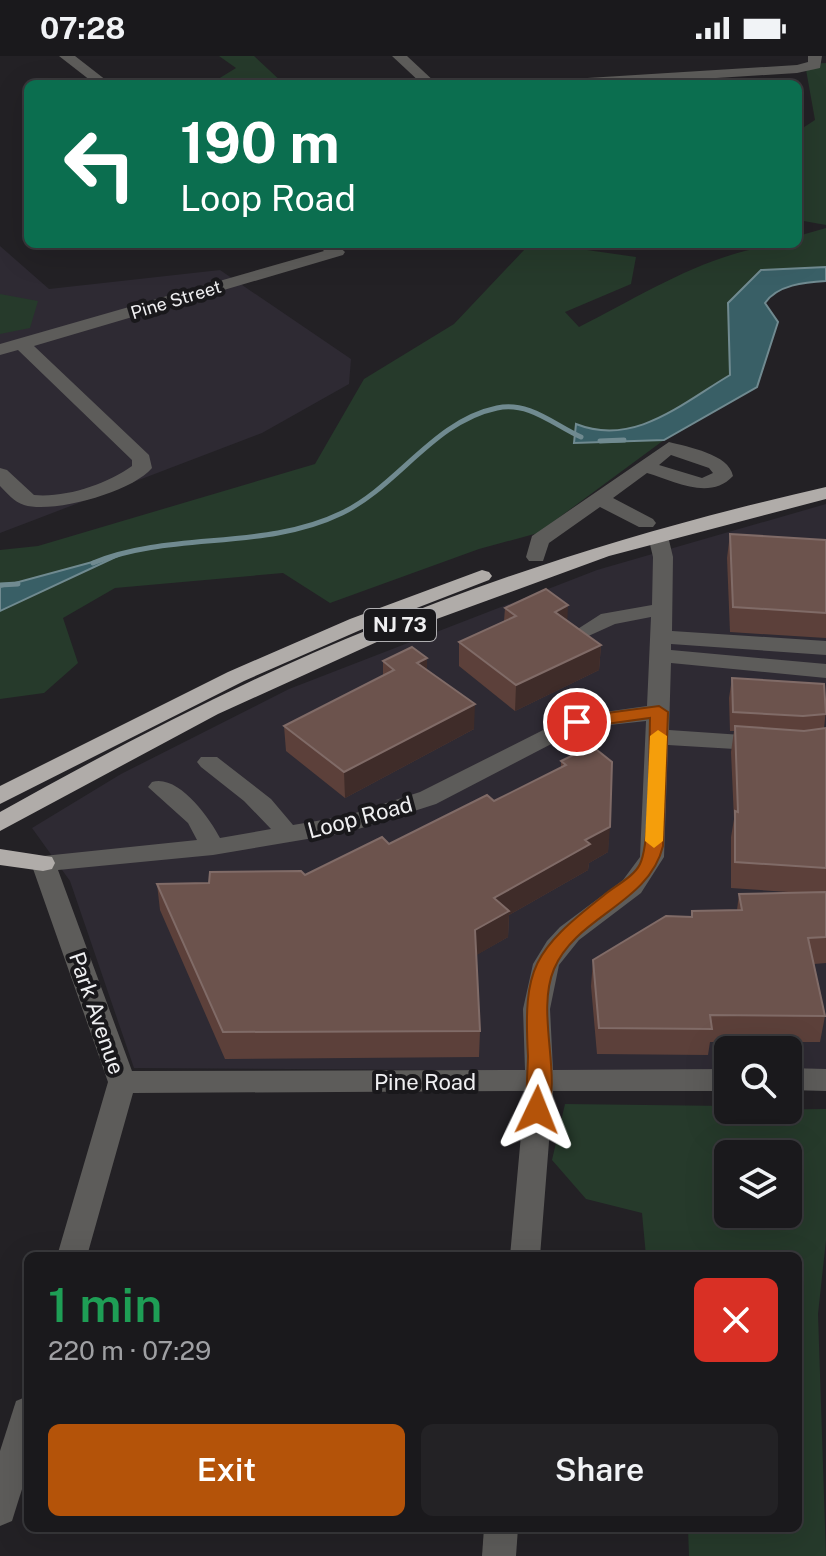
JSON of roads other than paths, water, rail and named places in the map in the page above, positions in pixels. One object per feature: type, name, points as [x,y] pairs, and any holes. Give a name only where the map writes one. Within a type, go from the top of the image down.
[{"type":"highway","name":"NJ 73","points":[[0,823],[184,722],[315,660],[652,530],[826,478]]},
{"type":"highway","name":"NJ 73","points":[[0,796],[166,709],[276,658],[405,604],[536,557],[826,493]]},
{"type":"highway","points":[[0,857],[43,863]]},
{"type":"street","points":[[66,56],[99,80]]},
{"type":"street","points":[[399,56],[426,80]]},
{"type":"street","points":[[583,80],[632,73],[797,69],[808,68],[815,59]]},
{"type":"street","name":"Pine Street","points":[[0,350],[337,252],[331,248]]},
{"type":"street","points":[[0,474],[26,500],[35,503],[50,502],[112,484],[134,476],[142,468],[142,459],[22,344]]},
{"type":"street","points":[[536,557],[539,540],[643,466]]},
{"type":"street","points":[[525,1252],[540,1081],[535,1010],[538,986],[546,963],[571,932],[634,883],[649,865],[654,846],[663,557],[652,530],[599,499]]},
{"type":"street","points":[[584,632],[609,619],[633,612],[662,609]]},
{"type":"street","points":[[661,646],[826,648]]},
{"type":"street","points":[[661,646],[826,671]]},
{"type":"street","name":"Loop Road","points":[[43,863],[213,847],[349,824],[405,807],[587,719],[659,712]]},
{"type":"street","points":[[658,737],[800,746],[826,743]]},
{"type":"street","points":[[209,762],[269,809],[280,821],[287,836]]},
{"type":"street","points":[[160,787],[197,818],[213,847]]},
{"type":"street","name":"Park Avenue","points":[[43,863],[122,1082],[73,1252]]},
{"type":"street","points":[[802,1079],[826,1080]]},
{"type":"street","name":"Pine Road","points":[[122,1082],[714,1080]]},
{"type":"street","points":[[0,1510],[24,1425]]},
{"type":"street","points":[[499,1556],[501,1532]]},
{"type":"water","points":[[826,267],[826,281],[784,288],[765,303],[778,322],[757,387],[664,440],[574,443],[576,424],[597,430],[637,426],[675,409],[730,375],[728,303],[761,270]]},
{"type":"water","points":[[122,554],[0,611],[0,587]]},
{"type":"waterway","points":[[93,563],[154,547],[250,537],[312,525],[362,501],[454,426],[497,408],[531,411],[581,437]]},
{"type":"waterway","points":[[600,441],[624,440]]},
{"type":"waterway","points":[[0,585],[18,584]]}]
